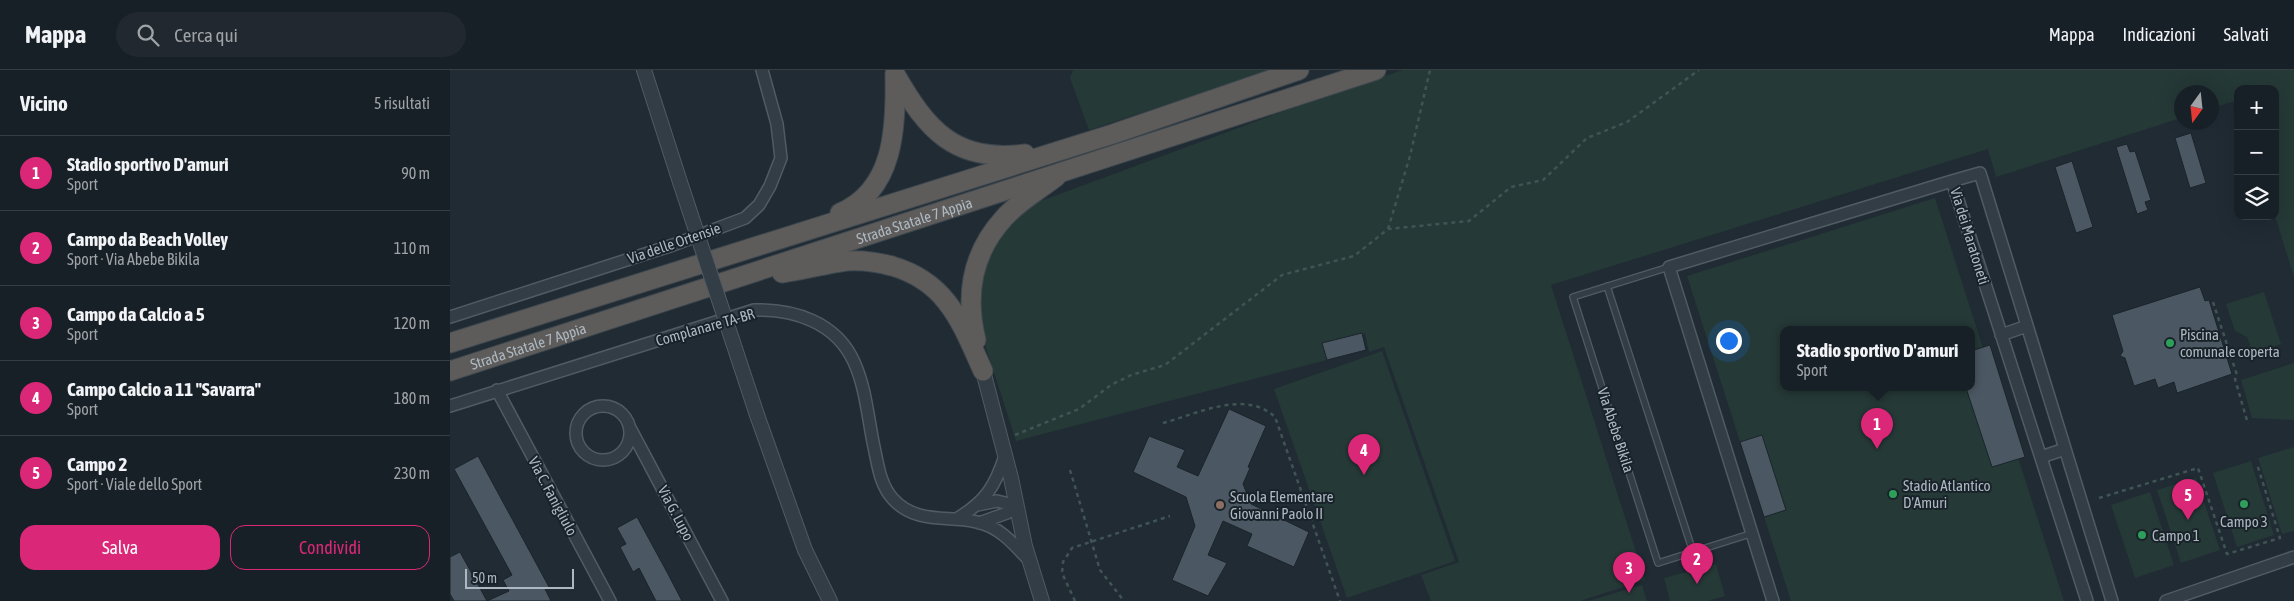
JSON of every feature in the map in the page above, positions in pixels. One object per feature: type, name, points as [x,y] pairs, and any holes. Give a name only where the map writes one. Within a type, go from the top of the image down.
[{"type":"highway","name":"Strada Statale 7 Appia","points":[[450,343],[675,270],[773,242],[1113,134],[1299,70]]},
{"type":"highway","name":"Strada Statale 7 Appia","points":[[450,370],[737,278],[1065,169],[1376,70]]},
{"type":"highway","points":[[895,72],[911,101],[931,128],[952,143],[975,153],[1007,156],[1025,154],[1079,138],[1113,134]]},
{"type":"highway","points":[[773,242],[794,230],[854,207],[876,186],[889,156],[896,120],[895,72]]},
{"type":"highway","points":[[983,371],[971,320],[970,295],[973,273],[986,241],[1005,217],[1065,169]]},
{"type":"highway","points":[[737,278],[847,261],[877,262],[898,268],[924,279],[945,298],[964,328],[983,371]]},
{"type":"street","points":[[644,70],[757,415],[805,550],[830,601]]},
{"type":"street","name":"Via delle Ortensie","points":[[450,317],[673,245],[745,218],[759,205],[770,186],[781,158],[777,124],[762,70]]},
{"type":"street","name":"Via dei Maratoneti","points":[[2087,601],[1952,182],[1980,173],[2112,601]]},
{"type":"street","name":"Via Abebe Bikila","points":[[1669,267],[1952,182]]},
{"type":"street","points":[[1669,267],[1772,601]]},
{"type":"street","name":"Complanare TA-BR","points":[[450,406],[754,310],[777,309],[799,314],[825,326],[854,361],[881,481],[893,499],[907,511],[921,516],[940,520],[958,518],[979,523],[1002,534],[1029,560]]},
{"type":"street","points":[[2001,335],[2028,326]]},
{"type":"street","points":[[983,371],[1029,560],[1042,601]]},
{"type":"street","name":"Via C. Fanigliulo","points":[[498,390],[610,601]]},
{"type":"street","points":[[596,407],[610,407],[616,410],[622,414],[629,426],[629,440],[622,452],[610,459],[596,459],[584,452],[576,440],[576,426],[583,414],[596,407]]},
{"type":"street","name":"Via G. Lupo","points":[[629,426],[722,601]]},
{"type":"street","points":[[2040,457],[2065,450]]},
{"type":"street","points":[[958,518],[978,505],[993,486],[1005,456]]},
{"type":"street","points":[[978,505],[997,501],[1017,506]]},
{"type":"street","points":[[979,523],[1007,513],[1017,506]]},
{"type":"street","points":[[2166,601],[2294,557]]},
{"type":"lane","name":"Via Abebe Bikila","points":[[1669,267],[1573,297],[1576,307],[1658,563],[1750,534]]},
{"type":"lane","points":[[1607,286],[1693,552]]},
{"type":"path","points":[[1388,229],[1410,156],[1430,70]]},
{"type":"path","points":[[1001,439],[1051,422],[1079,409],[1111,385],[1131,375],[1165,365],[1282,275],[1354,256],[1388,229],[1469,221],[1511,187],[1544,180],[1587,138],[1627,122],[1699,70]]},
{"type":"path","points":[[2213,302],[2237,375],[2235,379],[2248,424]]},
{"type":"path","points":[[1163,423],[1236,403],[1266,408],[1275,417],[1340,601]]},
{"type":"path","points":[[2099,498],[2198,468],[2227,554],[2280,538],[2257,464]]},
{"type":"path","points":[[1070,470],[1100,570],[1124,601]]},
{"type":"path","points":[[1075,601],[1062,573],[1063,562],[1072,548],[1170,516]]},
{"type":"green space","points":[[1073,70],[1270,70],[1089,130],[1070,78]]},
{"type":"green space","points":[[1403,70],[2294,70],[2294,277],[2276,220],[2279,220],[2279,85],[2234,85],[2234,101],[2219,106],[2219,85],[2174,85],[2174,120],[1996,177],[1988,149],[1551,285],[1645,580],[1580,601],[1431,601],[1421,575],[1459,562],[1384,347],[1369,352],[1365,333],[1322,343],[1327,360],[1016,441],[975,313],[988,249],[1027,206],[1341,90]]},
{"type":"green space","name":"Stadio Atlantico D'Amuri","points":[[1935,198],[2064,601],[1791,601],[1687,276]]},
{"type":"green space","points":[[2264,292],[2281,344],[2253,354],[2247,337],[2235,331],[2226,304]]},
{"type":"green space","points":[[1382,351],[1455,561],[1347,598],[1274,389]]},
{"type":"green space","points":[[2294,363],[2294,420],[2252,418],[2241,380]]},
{"type":"green space","points":[[2294,447],[2294,531],[2282,534],[2258,458]]},
{"type":"green space","name":"Campo 3","points":[[2251,461],[2274,535],[2237,547],[2213,473]]},
{"type":"green space","points":[[2196,478],[2220,550],[2181,563],[2157,490]]},
{"type":"green space","name":"Campo 1","points":[[2150,492],[2174,565],[2135,578],[2111,505]]},
{"type":"green space","points":[[1716,564],[1725,596],[1708,601],[1670,601],[1664,578]]},
{"type":"green space","points":[[1642,585],[1647,601],[1588,601]]},
{"type":"building","points":[[2191,133],[2206,183],[2190,188],[2175,138]]},
{"type":"building","points":[[2127,144],[2130,152],[2135,151],[2151,200],[2145,202],[2148,210],[2137,214],[2116,147]]},
{"type":"building","points":[[2072,161],[2093,227],[2076,233],[2055,167]]},
{"type":"building","name":"Piscina comunale coperta","points":[[2200,287],[2205,301],[2209,300],[2232,374],[2177,393],[2174,382],[2158,388],[2155,379],[2134,386],[2125,358],[2120,356],[2123,351],[2112,315]]},
{"type":"building","points":[[1362,333],[1366,350],[1327,360],[1322,343]]},
{"type":"building","points":[[1990,345],[2025,457],[1992,467],[1967,391],[1975,391],[1975,350]]},
{"type":"building","name":"Scuola Elementare Giovanni Paolo II","points":[[1229,409],[1266,426],[1248,467],[1250,468],[1243,484],[1251,504],[1309,532],[1294,567],[1247,546],[1252,534],[1223,521],[1208,555],[1227,563],[1208,596],[1172,580],[1195,526],[1186,497],[1133,472],[1149,436],[1185,450],[1177,467],[1198,476]]},
{"type":"building","points":[[1762,435],[1786,510],[1764,517],[1740,442]]},
{"type":"building","points":[[478,456],[549,587],[545,589],[551,601],[487,601],[509,591],[503,580],[512,575],[454,469]]},
{"type":"building","points":[[637,517],[682,601],[656,601],[639,568],[633,572],[620,547],[626,544],[617,528]]},
{"type":"building","points":[[460,552],[487,601],[454,601],[450,594],[450,557]]},
{"type":"place","name":"Piscina comunale coperta","points":[[2170,343]]},
{"type":"place","name":"Stadio sportivo D'amuri","points":[[1877,449]]},
{"type":"place","name":"Campo Calcio a 11 \"Savarra\"","points":[[1364,475]]},
{"type":"place","name":"Stadio Atlantico D'Amuri","points":[[1893,494]]},
{"type":"place","name":"Campo 3","points":[[2244,504]]},
{"type":"place","name":"Scuola Elementare Giovanni Paolo II","points":[[1220,505]]},
{"type":"place","name":"Campo 2","points":[[2188,520]]},
{"type":"place","name":"Campo 1","points":[[2142,535]]},
{"type":"place","name":"Campo da Beach Volley","points":[[1697,584]]},
{"type":"place","name":"Campo da Calcio a 5","points":[[1629,593]]}]
